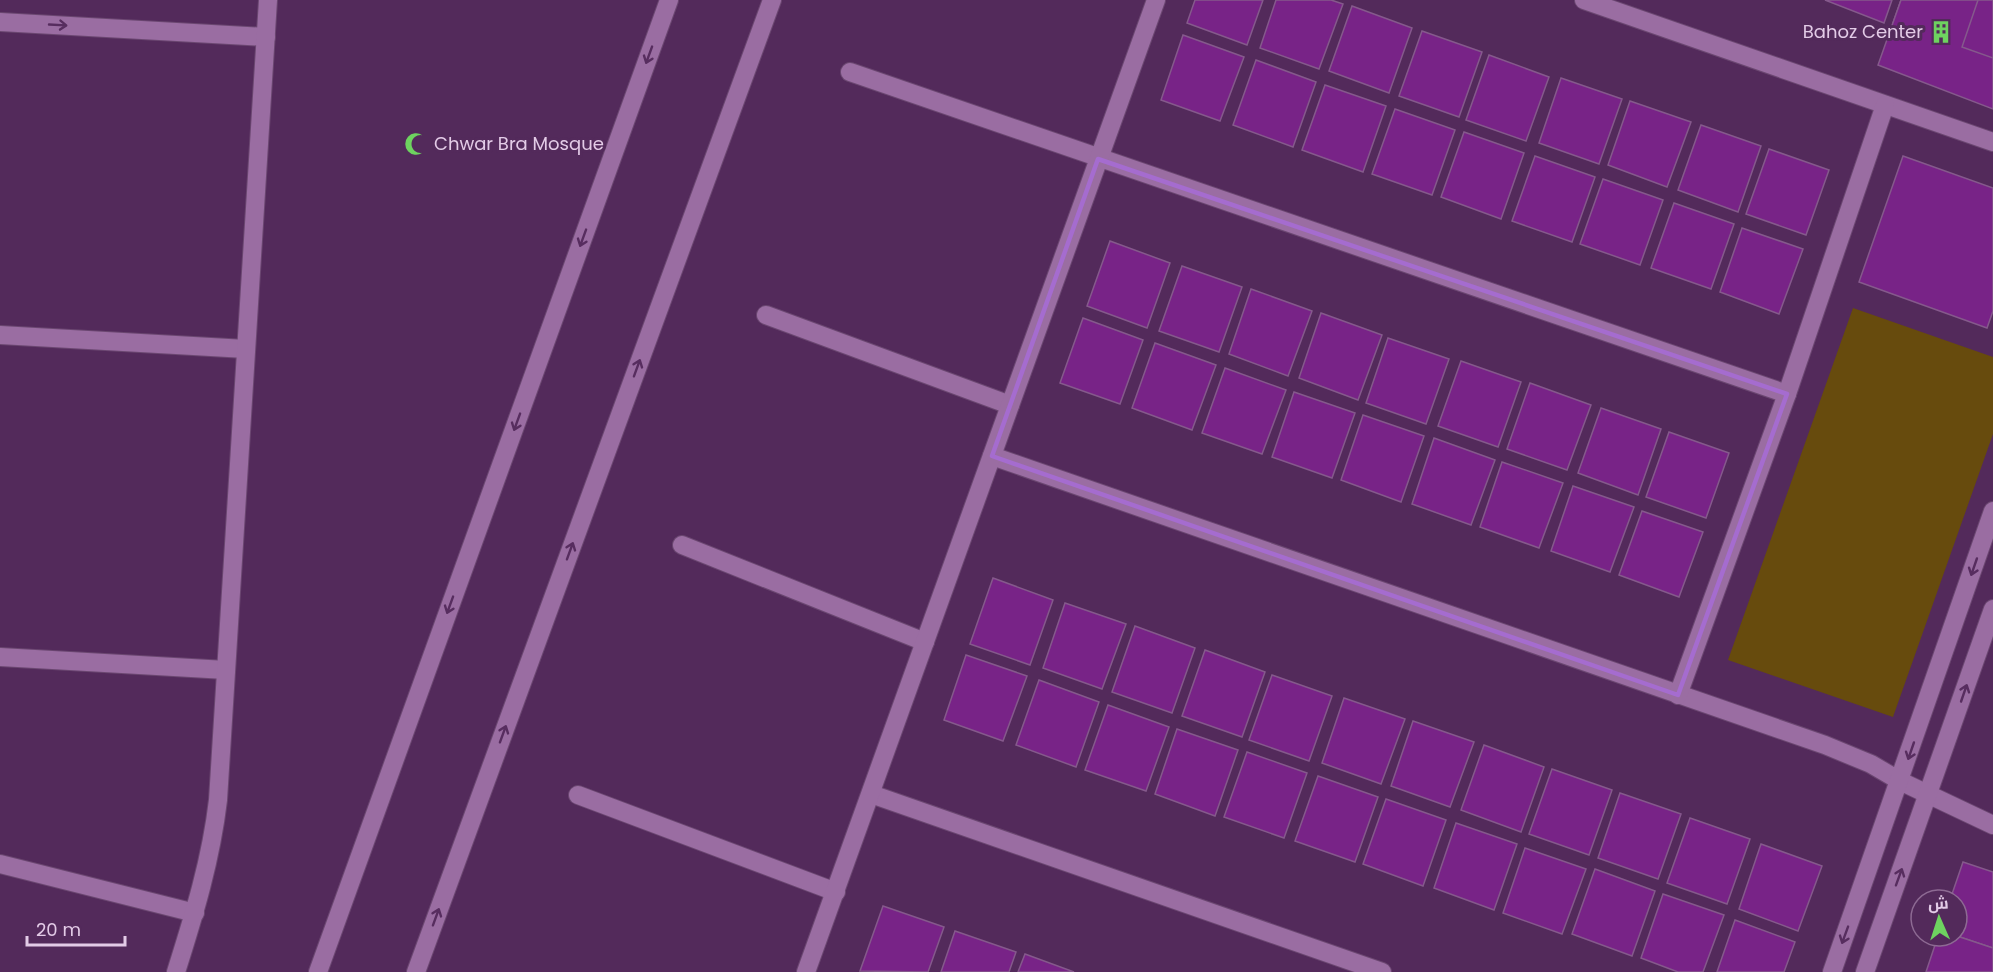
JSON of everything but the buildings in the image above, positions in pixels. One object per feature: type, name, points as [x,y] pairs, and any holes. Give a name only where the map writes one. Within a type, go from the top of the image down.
[{"type":"street","points":[[176,972],[195,914],[213,839],[218,800],[268,0]]},
{"type":"street","points":[[318,972],[669,0]]},
{"type":"street","points":[[416,972],[772,0]]},
{"type":"street","points":[[806,972],[1155,0]]},
{"type":"street","points":[[1584,0],[1993,142]]},
{"type":"street","points":[[0,22],[266,37]]},
{"type":"street","points":[[850,72],[1787,394]]},
{"type":"street","points":[[1678,695],[1787,394],[1885,105]]},
{"type":"street","points":[[766,315],[1010,405]]},
{"type":"street","points":[[0,335],[246,349]]},
{"type":"street","points":[[992,456],[1825,745],[1871,764],[1900,781],[1993,825]]},
{"type":"street","points":[[1832,972],[1993,511]]},
{"type":"street","points":[[682,545],[925,642]]},
{"type":"street","points":[[1865,972],[1993,609]]},
{"type":"street","points":[[0,657],[226,670]]},
{"type":"street","points":[[871,794],[1382,972]]},
{"type":"street","points":[[578,795],[836,892]]},
{"type":"street","points":[[0,864],[195,914]]},
{"type":"highlighted area","points":[[1098,159],[1787,394],[1678,695],[992,456]]},
{"type":"shaded area","points":[[1853,308],[1993,357],[1993,434],[1893,717],[1728,660]]},
{"type":"place","name":"Bahoz Center","points":[[1941,32]]},
{"type":"place","name":"Chwar Bra Mosque","points":[[416,144]]}]
